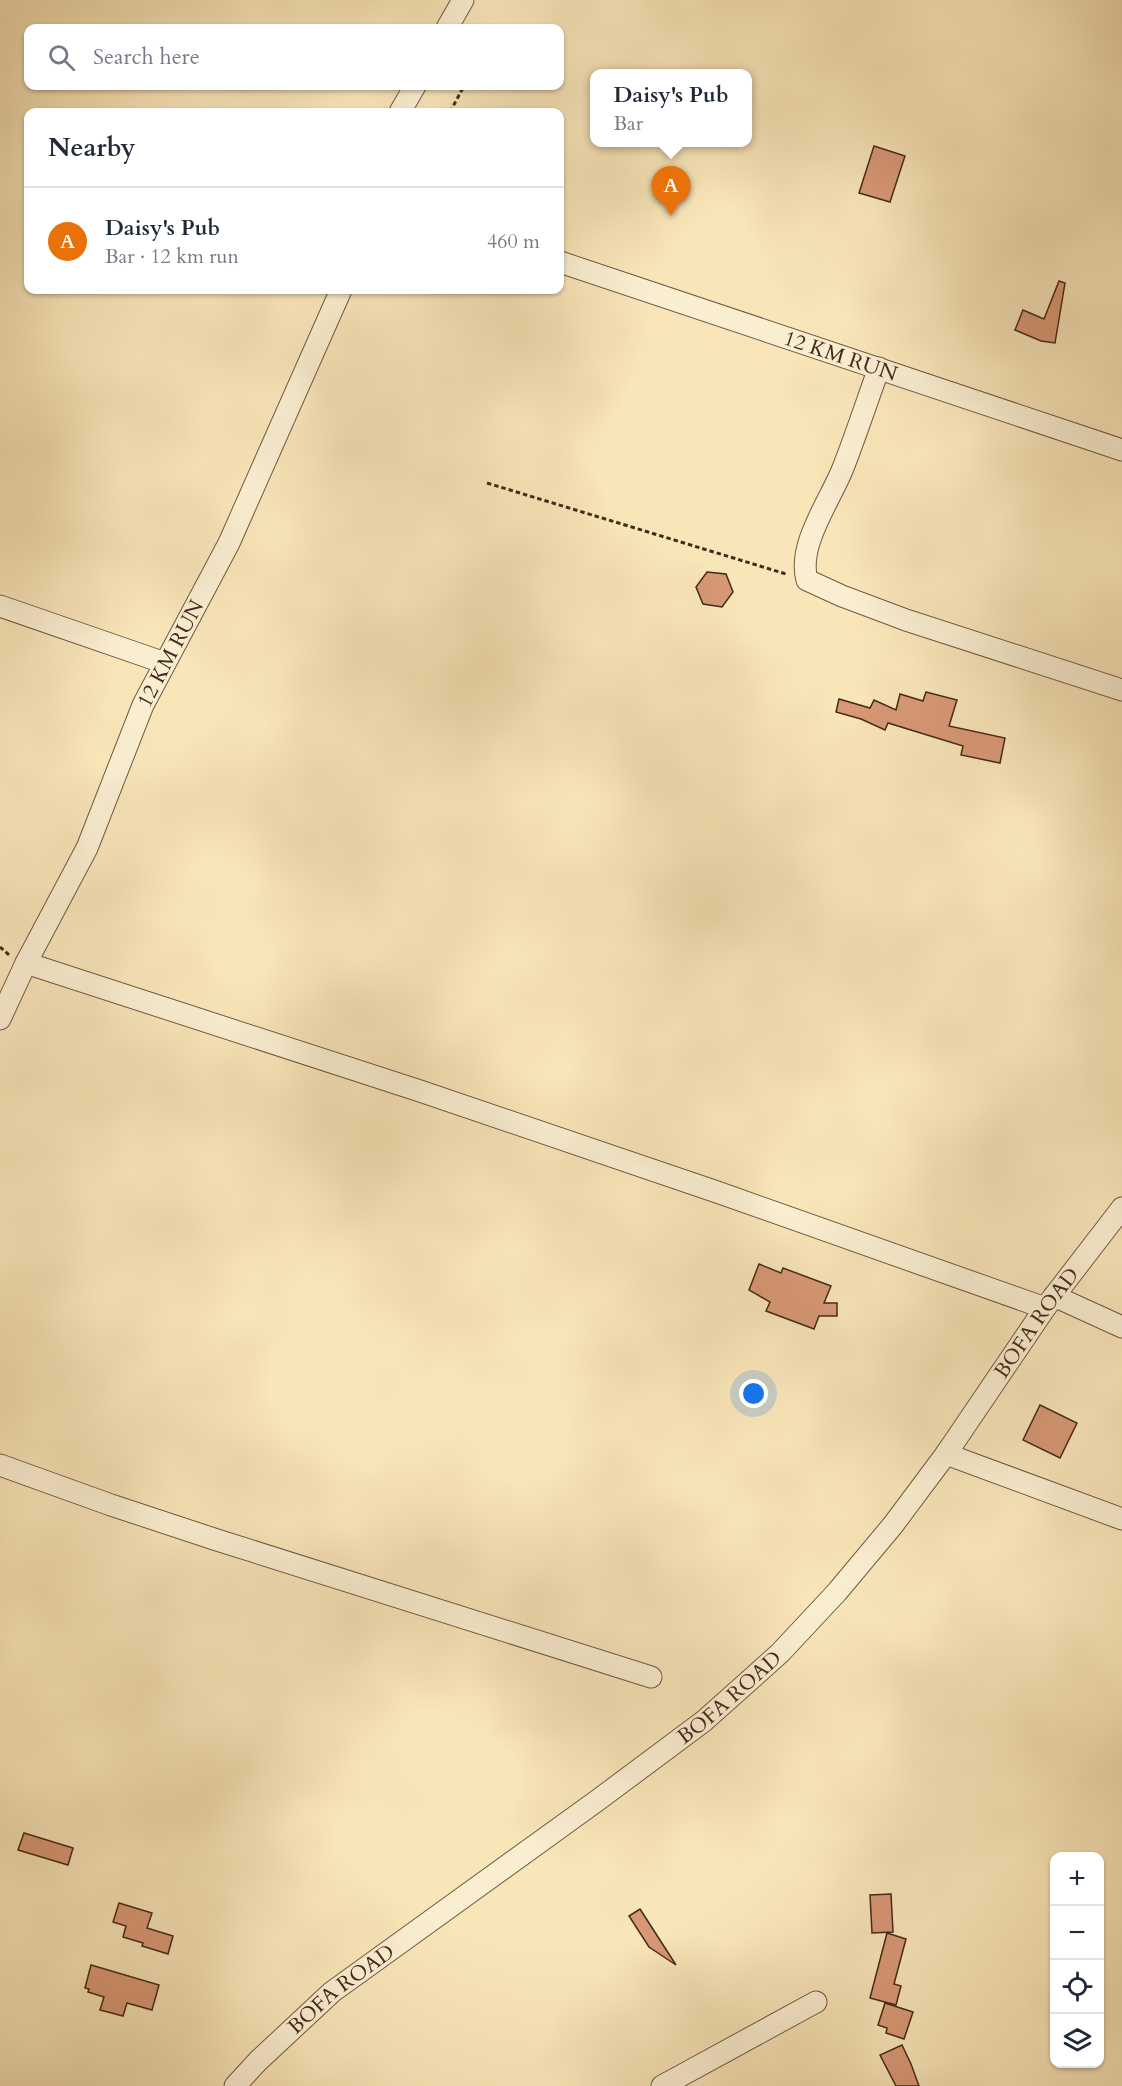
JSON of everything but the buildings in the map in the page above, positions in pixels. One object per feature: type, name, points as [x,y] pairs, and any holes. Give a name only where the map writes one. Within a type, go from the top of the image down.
[{"type":"street","points":[[449,24],[463,0]]},
{"type":"street","points":[[402,108],[413,90]]},
{"type":"street","name":"12 KM RUN","points":[[564,263],[1122,450]]},
{"type":"street","name":"12 KM RUN","points":[[0,1019],[26,963],[87,848],[143,705],[229,543],[339,294]]},
{"type":"street","points":[[879,368],[843,469],[812,535],[804,568],[807,580],[906,620],[1122,690]]},
{"type":"street","points":[[0,606],[165,663]]},
{"type":"street","points":[[26,963],[409,1088],[1122,1327]]},
{"type":"street","name":"BOFA ROAD","points":[[235,2086],[258,2061],[332,1992],[704,1721],[780,1653],[837,1592],[893,1525],[946,1454],[1050,1302],[1122,1208]]},
{"type":"street","points":[[946,1454],[1122,1519]]},
{"type":"street","points":[[0,1465],[217,1540],[651,1677]]},
{"type":"street","points":[[662,2086],[816,2002]]},
{"type":"path","points":[[452,108],[462,90]]},
{"type":"path","points":[[487,483],[807,580]]},
{"type":"place","name":"Daisy's Pub","points":[[671,216]]}]
